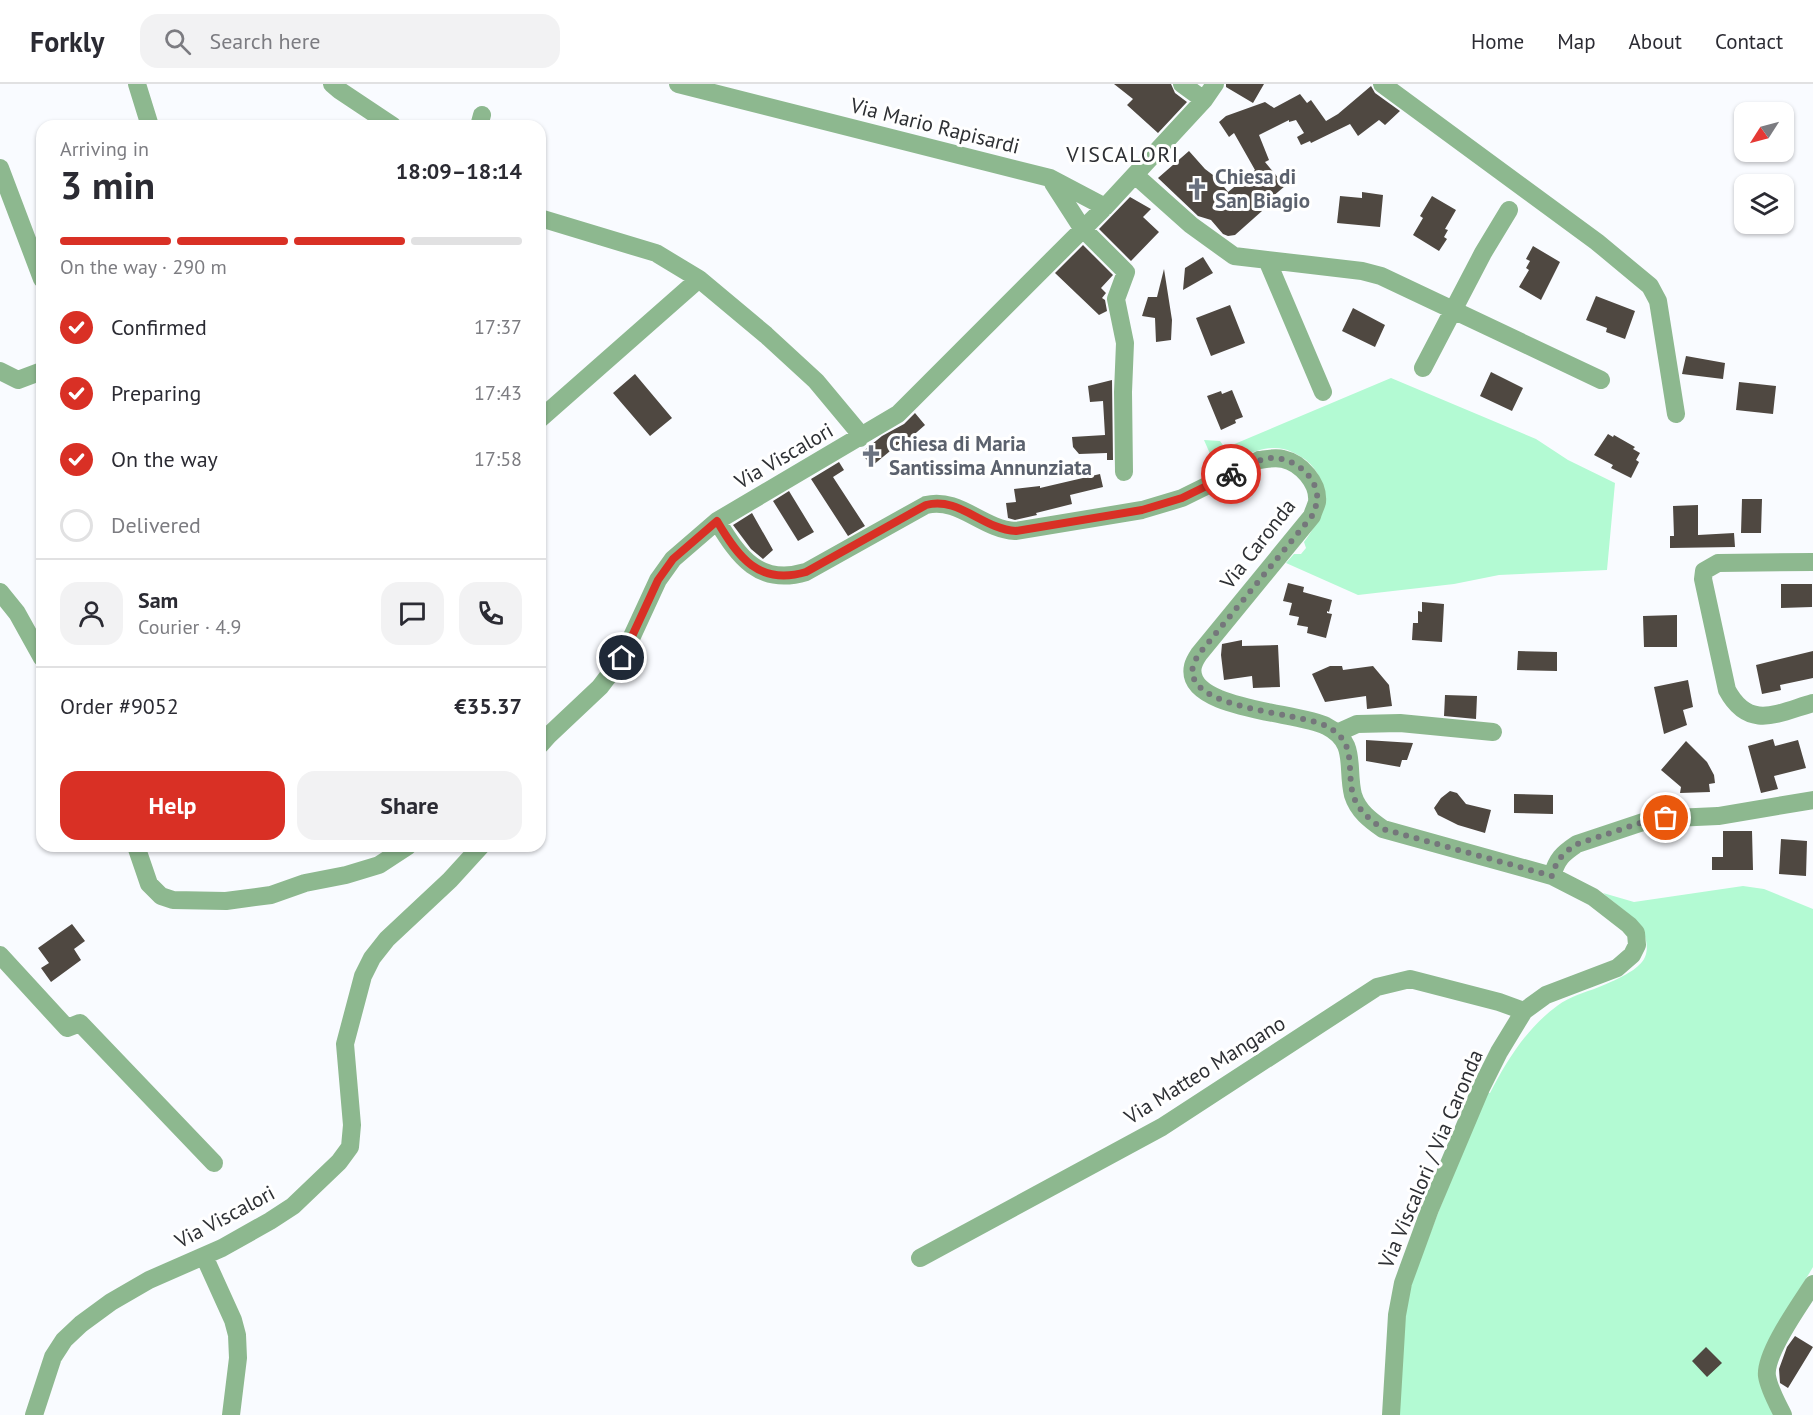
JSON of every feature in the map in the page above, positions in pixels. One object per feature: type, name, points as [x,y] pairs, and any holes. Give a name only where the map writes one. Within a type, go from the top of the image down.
[{"type":"street","points":[[137,84],[148,120]]},
{"type":"street","points":[[332,84],[384,120]]},
{"type":"street","name":"Via Mario Rapisardi","points":[[678,84],[1050,178],[1105,207]]},
{"type":"street","points":[[1182,84],[1204,100]]},
{"type":"street","name":"Via Viscalori","points":[[546,738],[600,687],[622,658],[658,580],[673,559],[717,521],[898,414],[1105,207],[1204,100],[1215,84]]},
{"type":"street","points":[[1382,84],[1597,242],[1650,286],[1658,301],[1676,414]]},
{"type":"street","points":[[0,168],[36,263]]},
{"type":"street","points":[[1135,175],[1191,225],[1234,256],[1362,271],[1381,276],[1601,380]]},
{"type":"street","points":[[1050,178],[1082,228],[1126,272],[1116,298],[1125,343],[1124,472]]},
{"type":"street","points":[[1423,368],[1483,253],[1509,210]]},
{"type":"street","points":[[546,220],[656,254],[699,279],[766,335],[816,381],[856,429],[860,438]]},
{"type":"street","points":[[1267,260],[1323,392]]},
{"type":"street","points":[[546,414],[699,279]]},
{"type":"street","points":[[0,371],[18,380],[36,373]]},
{"type":"street","name":"Via Caronda","points":[[717,521],[732,546],[757,570],[774,576],[790,577],[806,572],[926,505],[938,502],[949,504],[997,528],[1016,531],[1142,510],[1182,498],[1259,460],[1281,459],[1292,462],[1311,478],[1316,491],[1317,502],[1312,516],[1199,654],[1193,666],[1193,677],[1208,695],[1228,704],[1312,719],[1337,733]]},
{"type":"street","points":[[1813,562],[1718,563],[1704,571],[1703,579],[1727,690],[1732,700],[1753,716],[1765,716],[1813,703]]},
{"type":"street","points":[[0,592],[16,613],[36,648]]},
{"type":"street","points":[[1493,732],[1400,723],[1357,724],[1337,733],[1346,743],[1350,756],[1353,794],[1359,808],[1383,829],[1552,876],[1556,861],[1577,844],[1652,819],[1749,812],[1813,800]]},
{"type":"street","points":[[138,852],[148,884],[161,896],[173,900],[226,901],[271,895],[305,883],[346,875],[379,865],[399,852]]},
{"type":"street","name":"Via Viscalori","points":[[34,1415],[53,1357],[64,1340],[81,1324],[111,1302],[149,1280],[222,1248],[293,1206],[339,1162],[350,1147],[352,1125],[345,1044],[363,976],[372,958],[387,939],[476,852]]},
{"type":"street","name":"Via Viscalori / Via Caronda","points":[[1390,1415],[1397,1315],[1409,1264],[1498,1052],[1524,1011],[1546,995],[1617,968],[1627,961],[1637,945],[1636,933],[1629,925],[1593,897],[1552,876]]},
{"type":"street","points":[[0,955],[67,1028],[80,1023],[214,1163]]},
{"type":"street","name":"Via Matteo Mangano","points":[[920,1258],[1162,1127],[1377,987],[1410,979],[1499,1002],[1524,1011]]},
{"type":"street","points":[[204,1256],[233,1320],[237,1335],[238,1358],[231,1415]]},
{"type":"street","points":[[1783,1415],[1768,1382],[1768,1365],[1784,1330],[1813,1284]]},
{"type":"green space","points":[[1391,378],[1536,439],[1568,460],[1615,483],[1607,570],[1499,575],[1454,584],[1358,595],[1286,563],[1294,554],[1301,554],[1306,548],[1304,542],[1321,511],[1323,490],[1315,469],[1298,455],[1277,448],[1258,450],[1217,470],[1204,440],[1220,441],[1225,448]]},
{"type":"green space","points":[[1743,886],[1764,889],[1813,909],[1813,1267],[1771,1337],[1775,1415],[1398,1415],[1407,1293],[1485,1092],[1490,1093],[1519,1045],[1546,1015],[1567,1000],[1636,968],[1646,955],[1647,944],[1640,928],[1629,915],[1603,893],[1634,902]]},
{"type":"building","points":[[1114,84],[1171,84],[1175,93],[1187,102],[1158,133],[1127,105],[1133,99]]},
{"type":"building","points":[[1226,84],[1264,84],[1253,103],[1226,87]]},
{"type":"building","points":[[1371,86],[1375,93],[1400,111],[1385,125],[1379,120],[1358,136],[1350,124],[1311,143],[1310,141],[1301,145],[1297,137],[1304,133],[1296,120],[1289,122],[1289,120],[1259,135],[1269,160],[1265,162],[1285,186],[1259,208],[1262,211],[1235,235],[1223,234],[1211,220],[1198,216],[1158,178],[1189,151],[1228,192],[1255,170],[1234,133],[1229,137],[1219,122],[1226,116],[1265,102],[1274,108],[1300,94],[1307,103],[1311,100],[1326,121],[1338,114]]},
{"type":"building","points":[[1362,192],[1383,195],[1380,227],[1337,223],[1340,196],[1362,198]]},
{"type":"building","points":[[1432,196],[1456,210],[1445,229],[1448,230],[1444,237],[1447,239],[1439,251],[1413,235],[1423,218],[1420,216]]},
{"type":"building","points":[[1130,197],[1151,209],[1143,217],[1159,232],[1131,261],[1099,229]]},
{"type":"building","points":[[1083,245],[1113,275],[1101,288],[1106,293],[1102,298],[1105,300],[1107,311],[1099,315],[1055,273]]},
{"type":"building","points":[[1533,246],[1560,262],[1541,300],[1519,287],[1529,270],[1526,268],[1530,261],[1526,259]]},
{"type":"building","points":[[1203,257],[1213,273],[1183,290],[1185,268]]},
{"type":"building","points":[[1164,269],[1172,320],[1171,340],[1156,342],[1155,318],[1142,316],[1148,297],[1157,297]]},
{"type":"building","points":[[1596,296],[1635,311],[1625,339],[1606,332],[1607,328],[1586,320]]},
{"type":"building","points":[[1230,305],[1245,343],[1211,356],[1196,318]]},
{"type":"building","points":[[1353,308],[1385,325],[1375,347],[1342,331]]},
{"type":"building","points":[[1686,356],[1725,363],[1723,379],[1682,374]]},
{"type":"building","points":[[1491,372],[1523,388],[1512,411],[1480,396]]},
{"type":"building","points":[[635,374],[672,418],[650,436],[613,393]]},
{"type":"building","points":[[1112,380],[1113,460],[1107,460],[1107,453],[1079,454],[1073,447],[1072,437],[1105,435],[1103,401],[1090,402],[1088,386]]},
{"type":"building","points":[[1739,382],[1776,386],[1773,414],[1736,410]]},
{"type":"building","points":[[1232,390],[1243,417],[1221,430],[1207,396]]},
{"type":"building","points":[[915,413],[925,425],[872,466],[861,453],[882,436],[904,424]]},
{"type":"building","points":[[1608,434],[1635,447],[1633,449],[1640,453],[1636,460],[1639,462],[1631,478],[1611,468],[1613,465],[1594,455]]},
{"type":"building","points":[[839,462],[844,470],[833,477],[865,526],[848,536],[811,479]]},
{"type":"building","points":[[1100,474],[1103,487],[1070,495],[1072,504],[1015,520],[1008,518],[1006,503],[1016,502],[1014,489],[1040,486],[1040,488]]},
{"type":"building","points":[[789,491],[814,532],[798,541],[773,501]]},
{"type":"building","points":[[1742,499],[1762,499],[1761,533],[1741,533]]},
{"type":"building","points":[[1698,505],[1698,535],[1734,533],[1735,547],[1670,548],[1670,536],[1674,536],[1673,506]]},
{"type":"building","points":[[752,513],[773,550],[763,559],[751,549],[733,525]]},
{"type":"building","points":[[1288,583],[1304,587],[1303,592],[1332,600],[1329,612],[1327,611],[1332,614],[1326,638],[1307,633],[1308,627],[1297,625],[1299,617],[1289,615],[1292,603],[1283,601]]},
{"type":"building","points":[[1781,584],[1812,584],[1812,607],[1781,608]]},
{"type":"building","points":[[1422,602],[1444,604],[1442,642],[1412,640],[1413,623],[1418,623],[1418,611],[1422,612]]},
{"type":"building","points":[[1677,615],[1677,647],[1644,647],[1643,616]]},
{"type":"building","points":[[1242,640],[1242,646],[1278,645],[1280,687],[1253,688],[1252,676],[1224,680],[1222,644]]},
{"type":"building","points":[[1518,651],[1557,652],[1557,671],[1517,670]]},
{"type":"building","points":[[1813,651],[1813,678],[1780,685],[1781,690],[1762,694],[1756,665]]},
{"type":"building","points":[[1330,666],[1342,666],[1343,670],[1373,666],[1389,685],[1392,706],[1367,709],[1366,696],[1325,702],[1312,674]]},
{"type":"building","points":[[1688,680],[1693,707],[1683,710],[1687,725],[1664,734],[1654,687]]},
{"type":"building","points":[[1445,695],[1477,696],[1476,719],[1444,716]]},
{"type":"building","points":[[1773,739],[1775,746],[1798,740],[1806,768],[1774,776],[1778,789],[1761,793],[1748,746]]},
{"type":"building","points":[[1366,740],[1413,743],[1407,760],[1402,760],[1400,767],[1366,761]]},
{"type":"building","points":[[1686,741],[1707,762],[1714,775],[1715,783],[1709,784],[1710,792],[1680,793],[1681,787],[1661,770]]},
{"type":"building","points":[[1450,791],[1457,793],[1466,804],[1491,810],[1485,833],[1458,825],[1438,815],[1434,808]]},
{"type":"building","points":[[1514,794],[1553,795],[1553,814],[1514,813]]},
{"type":"building","points":[[1723,831],[1752,831],[1753,870],[1712,870],[1712,857],[1723,857]]},
{"type":"building","points":[[1781,839],[1807,841],[1806,876],[1779,874]]},
{"type":"building","points":[[72,924],[85,941],[74,949],[81,960],[51,982],[41,968],[49,963],[38,948]]},
{"type":"building","points":[[1795,1336],[1813,1347],[1788,1388],[1780,1383],[1779,1369],[1787,1347]]},
{"type":"building","points":[[1706,1347],[1722,1363],[1707,1377],[1692,1361]]},
{"type":"way so far","points":[[1231,474],[1259,460],[1270,458],[1292,462],[1311,478],[1317,502],[1312,516],[1199,654],[1193,666],[1193,677],[1198,686],[1208,695],[1228,704],[1312,719],[1337,733],[1346,743],[1350,756],[1353,794],[1359,808],[1383,829],[1552,876],[1556,861],[1577,844],[1652,819],[1666,818]]},
{"type":"place","name":"Chiesa di San Biagio","points":[[1197,189]]},
{"type":"place","name":"Chiesa di Maria Santissima Annunziata","points":[[871,456]]},
{"type":"district","name":"VISCALORI","points":[[1123,154]]},
{"type":"route","points":[[622,658],[658,580],[673,559],[707,527],[717,521],[732,546],[757,570],[774,576],[790,577],[806,572],[926,505],[938,502],[949,504],[997,528],[1016,531],[1142,510],[1182,498],[1231,474]]}]
